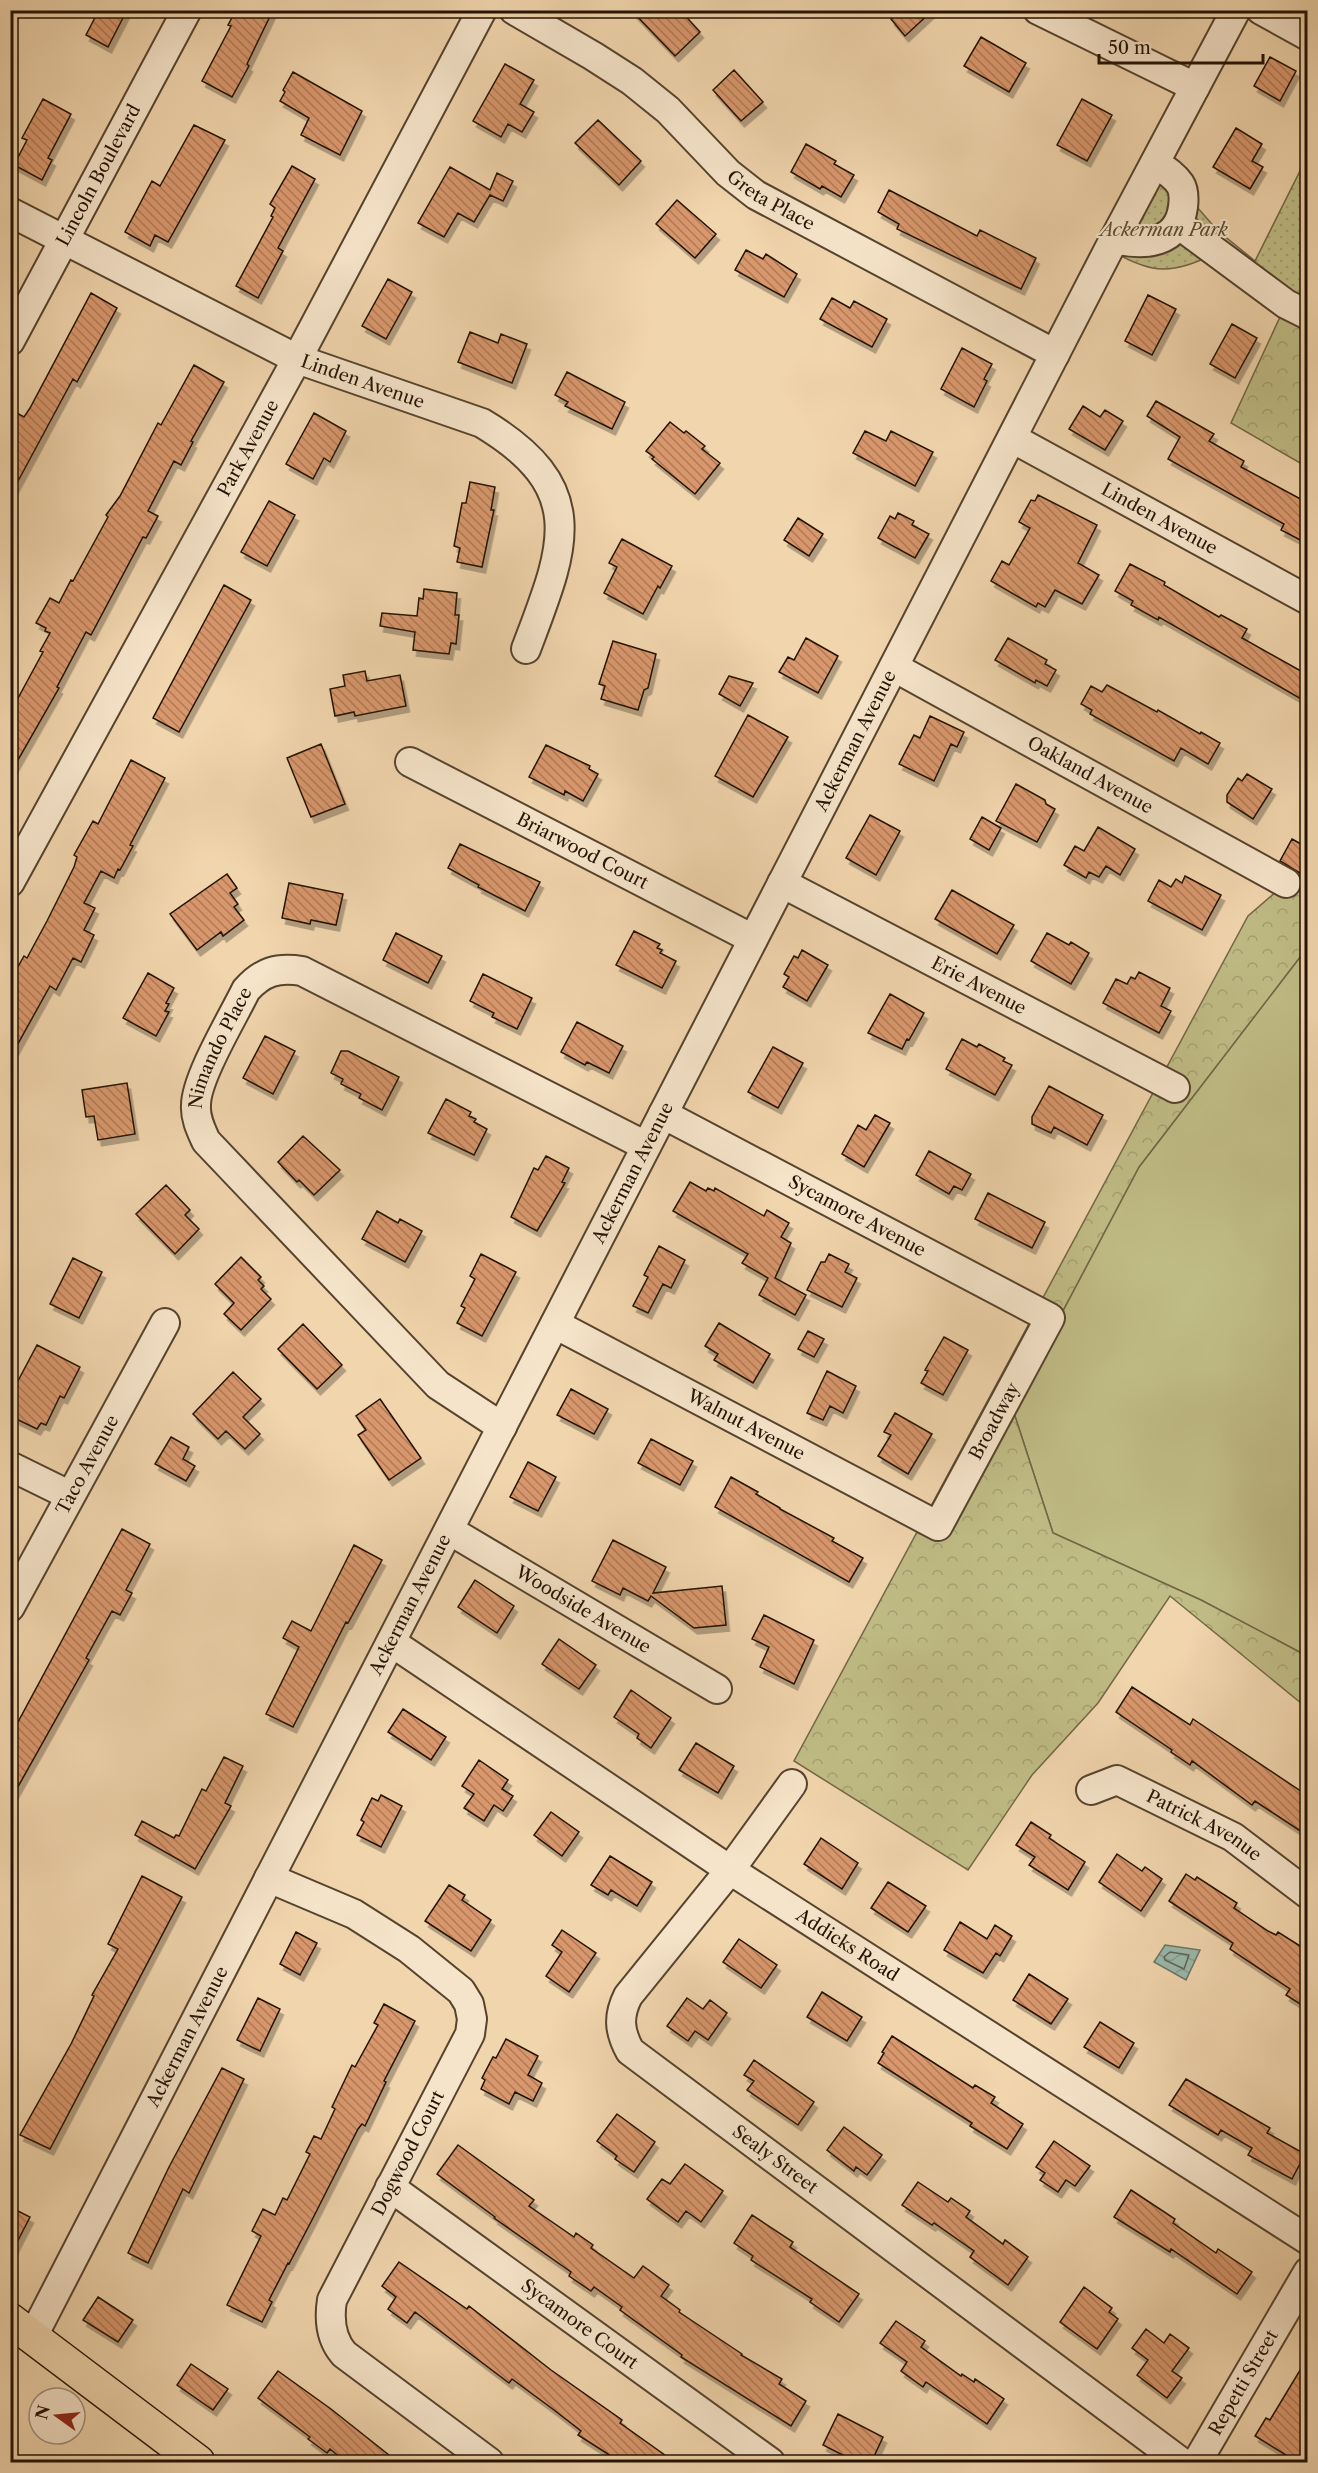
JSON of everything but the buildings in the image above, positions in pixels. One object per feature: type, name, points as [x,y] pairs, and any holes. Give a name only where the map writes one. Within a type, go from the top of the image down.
[{"type":"main road","points":[[21,2329],[198,2463]]},
{"type":"street","name":"Lincoln Boulevard","points":[[10,341],[187,10]]},
{"type":"street","name":"Park Avenue","points":[[11,881],[297,359],[482,10]]},
{"type":"street","name":"Greta Place","points":[[514,10],[632,81],[668,110],[728,173],[756,195],[1055,354]]},
{"type":"street","points":[[1038,10],[1195,87]]},
{"type":"street","name":"Ackerman Avenue","points":[[21,2329],[269,1878],[1114,239],[1236,10]]},
{"type":"street","points":[[1261,10],[1308,36]]},
{"type":"street","points":[[1114,239],[1130,243],[1161,239],[1179,224],[1184,200],[1182,189],[1171,174],[1155,164]]},
{"type":"street","name":"Linden Avenue","points":[[10,213],[297,359],[482,423],[509,439],[528,457],[548,483],[556,498],[560,515],[560,536],[550,582],[526,649]]},
{"type":"street","points":[[1179,224],[1286,304],[1308,315]]},
{"type":"street","name":"Linden Avenue","points":[[1012,438],[1308,600]]},
{"type":"street","name":"Oakland Avenue","points":[[894,667],[1286,883]]},
{"type":"street","name":"Briarwood Court","points":[[410,762],[753,939]]},
{"type":"street","name":"Erie Avenue","points":[[782,883],[1175,1088]]},
{"type":"street","name":"Nimando Place","points":[[502,1427],[438,1385],[206,1141],[198,1124],[196,1106],[198,1087],[246,990],[257,978],[271,971],[287,968],[302,971],[646,1146]]},
{"type":"street","name":"Sycamore Avenue","points":[[663,1114],[1050,1318]]},
{"type":"street","name":"Broadway","points":[[938,1526],[1050,1318]]},
{"type":"street","name":"Taco Avenue","points":[[10,1607],[165,1323]]},
{"type":"street","name":"Walnut Avenue","points":[[555,1324],[938,1526]]},
{"type":"street","points":[[10,1466],[69,1496]]},
{"type":"street","name":"Woodside Avenue","points":[[449,1530],[717,1689]]},
{"type":"street","name":"Addicks Road","points":[[391,1642],[730,1870],[1308,2240]]},
{"type":"street","name":"Patrick Avenue","points":[[1091,1790],[1118,1780],[1233,1837],[1308,1894]]},
{"type":"street","name":"Sealy Street","points":[[792,1784],[730,1870],[628,1996],[622,2008],[620,2023],[622,2037],[630,2050],[1181,2463]]},
{"type":"street","name":"Dogwood Court","points":[[269,1878],[354,1914],[392,1937],[462,1991],[469,2004],[472,2019],[470,2034],[332,2300],[329,2316],[332,2333],[344,2354],[489,2463]]},
{"type":"street","name":"Sycamore Court","points":[[390,2187],[770,2463]]},
{"type":"street","name":"Repetti Street","points":[[1197,2463],[1308,2272]]},
{"type":"green space","name":"Ackerman Park","points":[[1159,155],[1185,168],[1190,173],[1197,196],[1197,207],[1217,230],[1255,261],[1301,169],[1307,172],[1307,315],[1217,253],[1187,265],[1163,269],[1138,264],[1109,249]]},
{"type":"green space","points":[[1286,304],[1307,315],[1307,467],[1231,423]]},
{"type":"green space","points":[[1307,882],[1307,948],[1139,1167],[1012,1407],[1053,1533],[1201,1600],[1307,1656],[1307,1708],[1170,1596],[1098,1703],[1032,1775],[968,1870],[794,1761],[1248,916],[1286,883]]},
{"type":"green space","points":[[1307,948],[1307,1656],[1201,1600],[1053,1533],[1012,1407],[1139,1167]]},
{"type":"water","points":[[1165,1945],[1200,1950],[1186,1980],[1154,1962]]}]
